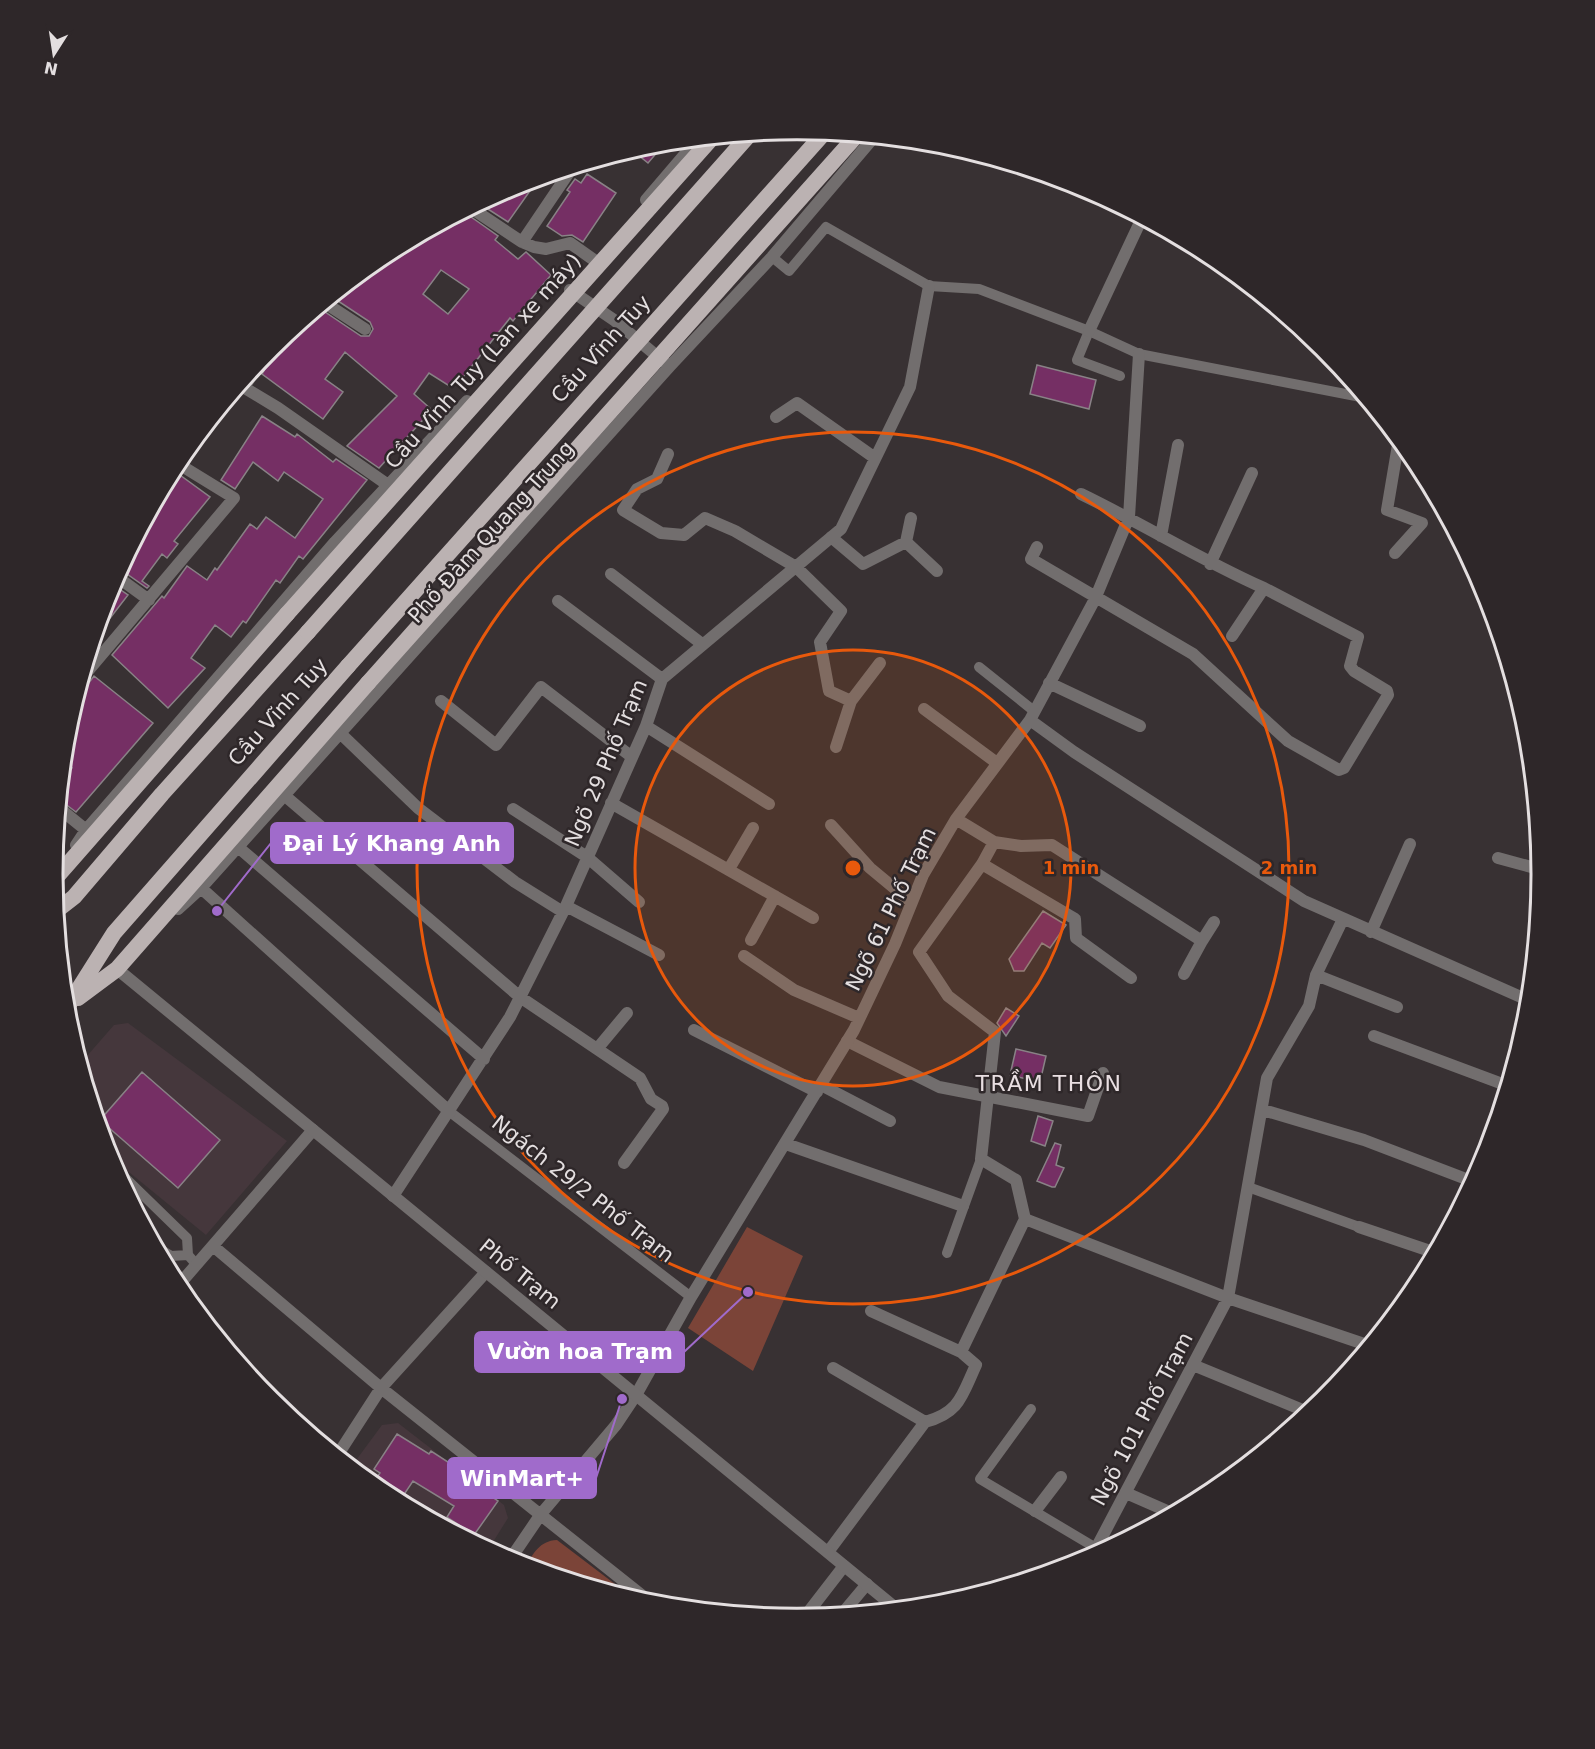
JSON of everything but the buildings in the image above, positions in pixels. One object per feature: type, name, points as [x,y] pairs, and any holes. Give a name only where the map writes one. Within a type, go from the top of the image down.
[{"type":"highway","name":"Cầu Vĩnh Tuy","points":[[74,998],[114,933],[202,831],[817,141]]},
{"type":"highway","name":"Cầu Vĩnh Tuy","points":[[74,1002],[117,969],[230,848],[368,683],[850,142]]},
{"type":"highway","name":"Cầu Vĩnh Tuy","points":[[64,905],[74,897],[162,794],[742,143]]},
{"type":"highway","name":"Cầu Vĩnh Tuy (Làn xe máy)","points":[[63,870],[287,614],[705,146]]},
{"type":"street","name":"Phố Đàm Quang Trung","points":[[134,950],[201,888],[230,848],[284,795],[670,366],[772,257],[868,144]]},
{"type":"street","points":[[63,866],[86,830],[335,542],[570,290],[690,148]]},
{"type":"street","points":[[522,242],[565,178]]},
{"type":"street","points":[[479,213],[522,242],[546,249],[570,243],[594,261]]},
{"type":"street","points":[[1089,331],[1139,225]]},
{"type":"street","name":"Ngõ 29 Phố Trạm","points":[[393,1196],[484,1059],[520,997],[565,909],[646,726],[662,679],[840,529],[910,387],[929,286]]},
{"type":"street","points":[[570,290],[614,320],[670,366]]},
{"type":"street","points":[[331,307],[365,329]]},
{"type":"street","name":"Ngõ 61 Phố Trạm","points":[[515,1552],[541,1514],[616,1425],[636,1395],[691,1297],[847,1041],[895,945],[911,902],[956,819],[1032,715],[1095,599],[1129,517],[1140,354]]},
{"type":"street","points":[[246,389],[388,485]]},
{"type":"street","points":[[776,417],[797,403],[875,458]]},
{"type":"street","points":[[1161,536],[1178,445]]},
{"type":"street","points":[[1395,553],[1422,523],[1387,510],[1397,451]]},
{"type":"street","points":[[668,454],[657,479],[637,489],[622,510],[661,533],[684,536],[705,518],[735,531],[796,567],[841,611],[819,642],[829,691],[851,701]]},
{"type":"street","points":[[94,664],[234,498],[186,468]]},
{"type":"street","points":[[1210,564],[1252,473]]},
{"type":"street","points":[[1037,547],[1031,559],[1095,599],[1193,654],[1288,741],[1339,770],[1347,766],[1387,699],[1387,692],[1354,672],[1350,666],[1358,637],[1264,588],[1210,564],[1129,517],[1080,494]]},
{"type":"street","points":[[906,542],[911,518]]},
{"type":"street","points":[[831,537],[863,564],[906,542]]},
{"type":"street","points":[[906,542],[937,571]]},
{"type":"street","points":[[611,573],[702,644]]},
{"type":"street","points":[[124,582],[149,600]]},
{"type":"street","points":[[1232,636],[1264,588]]},
{"type":"street","points":[[558,601],[662,679]]},
{"type":"street","points":[[836,747],[851,701],[880,663]]},
{"type":"street","points":[[1049,683],[1140,726]]},
{"type":"street","points":[[441,701],[496,745],[542,687],[632,757]]},
{"type":"street","points":[[924,709],[997,763]]},
{"type":"street","points":[[1032,715],[1074,752],[1304,902],[1521,997]]},
{"type":"street","points":[[646,726],[769,804]]},
{"type":"street","points":[[340,733],[418,808],[515,882],[659,955]]},
{"type":"street","points":[[284,795],[520,997],[640,1078],[651,1099],[663,1109],[624,1163]]},
{"type":"street","points":[[611,803],[813,918]]},
{"type":"street","points":[[513,809],[587,857],[639,902]]},
{"type":"street","points":[[66,814],[86,830]]},
{"type":"street","points":[[956,819],[994,842],[1021,846],[1052,845],[1203,941]]},
{"type":"street","points":[[831,825],[870,868],[911,902]]},
{"type":"street","points":[[729,869],[753,828]]},
{"type":"street","points":[[961,1352],[1025,1219],[1016,1180],[981,1160],[995,1032],[948,996],[920,952],[982,864],[994,842]]},
{"type":"street","points":[[1371,932],[1410,844]]},
{"type":"street","points":[[230,848],[484,1059]]},
{"type":"street","points":[[1498,858],[1532,867]]},
{"type":"street","points":[[982,864],[1075,919],[1076,938],[1131,978]]},
{"type":"street","points":[[201,888],[450,1112]]},
{"type":"street","points":[[751,940],[775,896]]},
{"type":"street","name":"Ngõ 101 Phố Trạm","points":[[1099,1544],[1228,1298],[1267,1078],[1309,1006],[1316,975],[1343,919]]},
{"type":"street","points":[[1184,974],[1214,922]]},
{"type":"street","points":[[744,956],[794,990],[859,1018]]},
{"type":"street","name":"Phố Trạm","points":[[117,969],[890,1603]]},
{"type":"street","points":[[1316,975],[1397,1007]]},
{"type":"street","points":[[597,1049],[627,1013]]},
{"type":"street","points":[[694,1030],[890,1122]]},
{"type":"street","points":[[1374,1036],[1501,1084]]},
{"type":"street","points":[[847,1041],[939,1087],[1088,1116],[1103,1073]]},
{"type":"street","points":[[1263,1110],[1364,1140],[1465,1179]]},
{"type":"street","points":[[183,1276],[192,1260],[213,1246],[313,1130]]},
{"type":"street","points":[[786,1144],[963,1206]]},
{"type":"street","points":[[1025,1219],[1228,1298],[1363,1343]]},
{"type":"street","points":[[1359,1227],[1429,1251]]},
{"type":"street","points":[[213,1246],[381,1388],[635,1591]]},
{"type":"street","points":[[341,1450],[381,1388],[486,1272]]},
{"type":"street","points":[[828,1552],[925,1422],[945,1417],[961,1398],[976,1365],[961,1352],[871,1311]]},
{"type":"street","points":[[1193,1365],[1301,1409]]},
{"type":"street","points":[[832,1368],[925,1422]]},
{"type":"street","points":[[1035,1511],[1061,1477]]},
{"type":"street","points":[[1126,1493],[1166,1510]]},
{"type":"street","points":[[811,1608],[844,1566]]},
{"type":"street","points":[[848,1607],[867,1584]]},
{"type":"lane","points":[[772,257],[789,271],[826,227],[929,286],[979,289],[1089,331],[1140,354],[1355,396]]},
{"type":"lane","points":[[1089,331],[1077,360],[1120,376]]},
{"type":"lane","points":[[979,667],[1032,715]]},
{"type":"lane","name":"Ngách 29/2 Phố Trạm","points":[[450,1112],[691,1297]]},
{"type":"lane","points":[[947,1252],[981,1160]]},
{"type":"lane","points":[[132,1185],[187,1238],[192,1260],[169,1255]]},
{"type":"lane","points":[[1248,1187],[1359,1227]]},
{"type":"lane","points":[[1031,1409],[980,1479],[1035,1511],[1088,1549]]},
{"type":"shaded area","points":[[128,1023],[287,1141],[206,1235],[125,1169],[119,1156],[102,1111],[86,1057],[114,1025]]},
{"type":"shaded area","points":[[747,1227],[803,1256],[753,1371],[688,1328]]},
{"type":"shaded area","points":[[398,1423],[504,1505],[508,1518],[493,1542],[430,1511],[355,1461],[382,1425]]},
{"type":"shaded area","points":[[557,1540],[618,1587],[530,1558],[541,1545]]},
{"type":"place","name":"Đại Lý Khang Anh","points":[[217,911]]},
{"type":"place","name":"Vườn hoa Trạm","points":[[748,1292]]},
{"type":"place","name":"WinMart+","points":[[622,1399]]},
{"type":"district","name":"TRẦM THÔN","points":[[1049,1083]]}]
